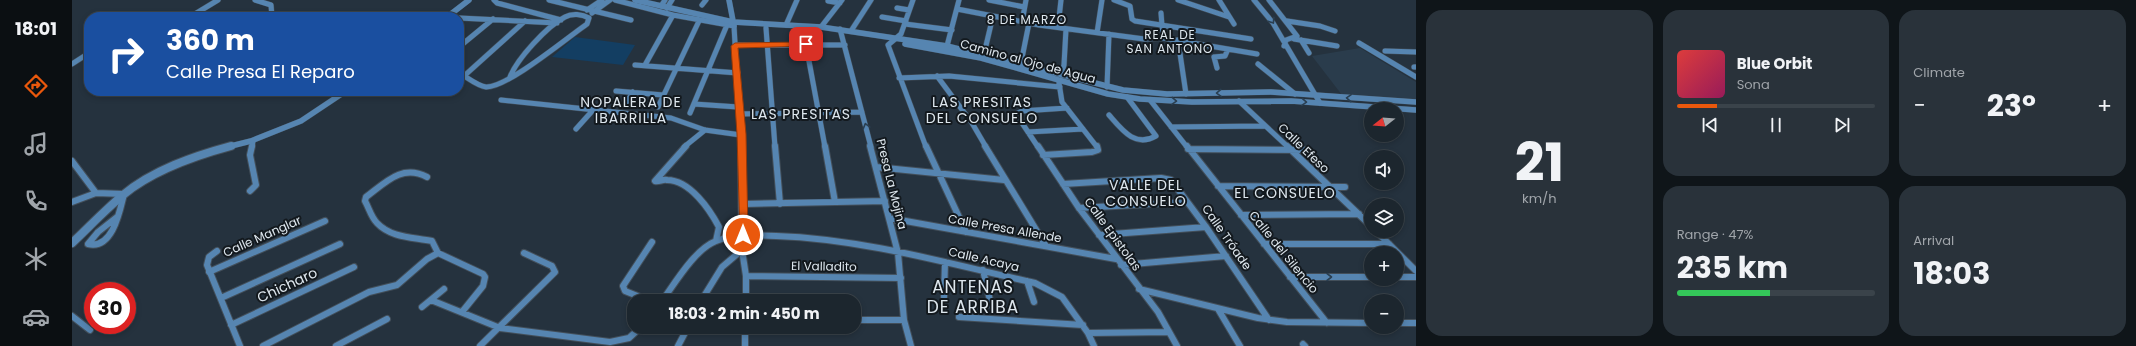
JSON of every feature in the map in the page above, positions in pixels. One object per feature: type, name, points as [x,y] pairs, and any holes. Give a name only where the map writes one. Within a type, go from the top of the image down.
[{"type":"street","points":[[198,12],[218,0]]},
{"type":"street","points":[[255,0],[271,5],[272,12]]},
{"type":"street","points":[[453,12],[469,0]]},
{"type":"street","points":[[494,0],[497,3],[559,21]]},
{"type":"street","points":[[549,0],[631,20]]},
{"type":"street","points":[[581,15],[602,0]]},
{"type":"street","points":[[464,17],[525,21],[559,21],[574,15],[588,16],[610,0]]},
{"type":"street","name":"Camino al Ojo de Agua","points":[[615,0],[673,15],[727,26],[733,24],[822,27],[981,58],[1107,87],[1146,93],[1186,94],[1254,92],[1416,102]]},
{"type":"street","points":[[635,0],[733,24]]},
{"type":"street","points":[[661,6],[665,0]]},
{"type":"street","points":[[667,8],[672,0]]},
{"type":"street","points":[[702,5],[706,0]]},
{"type":"street","points":[[729,0],[738,73],[738,110],[741,134],[743,204],[742,250],[746,276],[746,294]]},
{"type":"street","points":[[786,25],[797,0]]},
{"type":"street","points":[[850,30],[871,0]]},
{"type":"street","points":[[912,0],[901,34],[892,40],[888,45],[920,134],[966,232]]},
{"type":"street","points":[[947,46],[957,9],[958,1],[953,0]]},
{"type":"street","points":[[989,0],[1024,7]]},
{"type":"street","points":[[1022,22],[1026,0]]},
{"type":"street","points":[[1058,28],[1061,0]]},
{"type":"street","points":[[1097,33],[1102,0]]},
{"type":"street","points":[[1114,0],[1130,6],[1132,19],[1135,21],[1251,39]]},
{"type":"street","points":[[1178,0],[1230,17]]},
{"type":"street","points":[[1219,0],[1234,24]]},
{"type":"street","points":[[1254,0],[1273,23],[1284,46],[1320,102]]},
{"type":"street","points":[[1269,0],[1287,21],[1297,36],[1294,39]]},
{"type":"street","points":[[828,1],[841,1]]},
{"type":"street","points":[[822,27],[841,1]]},
{"type":"street","points":[[897,8],[909,10]]},
{"type":"street","points":[[957,9],[1058,28],[1144,39],[1163,38],[1257,54]]},
{"type":"street","points":[[1161,12],[1163,38]]},
{"type":"street","points":[[645,65],[673,15]]},
{"type":"street","points":[[464,76],[488,87],[510,77],[589,22],[588,16]]},
{"type":"street","points":[[984,54],[993,16]]},
{"type":"street","points":[[882,17],[952,30]]},
{"type":"street","points":[[464,43],[493,19]]},
{"type":"street","points":[[464,73],[525,21]]},
{"type":"street","points":[[510,77],[511,72],[518,62],[559,21]]},
{"type":"street","points":[[658,107],[699,21]]},
{"type":"street","points":[[1287,21],[1320,26],[1335,32]]},
{"type":"street","points":[[1021,63],[1029,23]]},
{"type":"street","name":"Camino al Ojo de Agua","points":[[733,24],[766,28],[840,31],[850,30],[892,40],[947,46],[1021,63],[1108,94],[1150,100],[1192,102],[1320,102],[1416,110]]},
{"type":"street","points":[[690,113],[727,26]]},
{"type":"street","points":[[766,28],[780,204]]},
{"type":"street","points":[[1043,155],[1098,150],[1096,144],[1067,108],[1060,96],[1060,77],[1064,65],[1066,29]]},
{"type":"street","name":"Presa La Mojina","points":[[840,31],[845,45],[890,218],[898,253],[904,320],[912,346]]},
{"type":"street","points":[[1107,87],[1109,34]]},
{"type":"street","points":[[1284,46],[1286,40],[1294,39],[1337,46]]},
{"type":"street","points":[[1178,40],[1186,94]]},
{"type":"street","points":[[1301,40],[1309,53]]},
{"type":"street","points":[[1359,43],[1416,77]]},
{"type":"street","points":[[735,46],[806,44],[845,45]]},
{"type":"street","points":[[806,44],[817,112],[835,202]]},
{"type":"street","points":[[1217,68],[1214,57],[1225,56],[1228,48]]},
{"type":"street","points":[[1385,50],[1416,52]]},
{"type":"street","points":[[72,64],[84,56]]},
{"type":"street","points":[[1258,64],[1295,94]]},
{"type":"street","points":[[634,65],[676,67],[738,73]]},
{"type":"street","points":[[937,76],[972,123],[1004,180],[1046,246]]},
{"type":"street","points":[[899,78],[959,76],[1060,87]]},
{"type":"street","points":[[616,91],[663,95]]},
{"type":"street","points":[[626,103],[633,92]]},
{"type":"street","points":[[72,243],[124,194],[153,175],[207,152],[253,140],[301,121],[338,96]]},
{"type":"street","points":[[1109,115],[1123,132],[1131,138],[1148,140],[1156,136],[1154,131],[1127,97]]},
{"type":"street","points":[[501,100],[671,118],[704,130],[741,134]]},
{"type":"street","name":"Calle del Silencio","points":[[1150,100],[1328,323]]},
{"type":"street","name":"Calle Efeso","points":[[1239,101],[1364,220]]},
{"type":"street","points":[[694,104],[773,113],[862,112]]},
{"type":"street","name":"Calle Epistolas","points":[[1067,108],[1022,111],[1016,113],[1016,116],[1079,208],[1139,289],[1158,312],[1177,346]]},
{"type":"street","points":[[576,129],[594,109]]},
{"type":"street","points":[[1172,127],[1265,126]]},
{"type":"street","points":[[1028,132],[1083,128]]},
{"type":"street","points":[[668,294],[698,256],[716,241],[719,227],[707,206],[692,191],[669,179],[655,181],[680,150],[704,130]]},
{"type":"street","points":[[250,191],[256,185],[250,155],[253,140]]},
{"type":"street","points":[[1188,149],[1308,150]]},
{"type":"street","points":[[72,161],[99,193]]},
{"type":"street","points":[[876,167],[1004,180]]},
{"type":"street","points":[[427,177],[414,171],[407,172],[391,180],[366,197],[365,201],[377,223],[390,233],[396,236],[432,241],[438,253],[483,274],[485,277],[483,286],[462,312]]},
{"type":"street","name":"Calle Tróade","points":[[1063,184],[1166,178],[1174,183],[1270,320]]},
{"type":"street","points":[[1218,186],[1345,187]]},
{"type":"street","points":[[72,202],[99,193],[124,194]]},
{"type":"street","points":[[117,217],[88,244],[90,245],[106,240],[113,234],[124,194]]},
{"type":"street","points":[[743,204],[885,201]]},
{"type":"street","points":[[1079,208],[1188,202]]},
{"type":"street","points":[[1241,215],[1358,214]]},
{"type":"street","name":"Calle Presa Allende","points":[[890,218],[1046,246],[1119,262],[1226,256]]},
{"type":"street","name":"Calle Manglar","points":[[208,269],[325,221]]},
{"type":"street","points":[[1099,235],[1206,227]]},
{"type":"street","name":"Calle Acaya","points":[[716,241],[730,240],[743,235],[833,239],[983,270],[1053,291],[1062,297],[1083,326]]},
{"type":"street","points":[[1383,238],[1416,271]]},
{"type":"street","points":[[632,294],[625,291],[623,286],[652,242]]},
{"type":"street","points":[[221,298],[340,244]]},
{"type":"street","points":[[1264,244],[1389,244]]},
{"type":"street","points":[[705,294],[722,268],[742,250]]},
{"type":"street","points":[[217,251],[209,257],[208,269],[240,346]]},
{"type":"street","points":[[263,346],[369,292],[397,285],[427,259],[438,253]]},
{"type":"street","points":[[480,346],[500,328],[555,272],[552,266],[524,253]]},
{"type":"street","points":[[944,297],[945,262]]},
{"type":"street","name":"Chicharo","points":[[231,326],[354,267]]},
{"type":"street","points":[[983,270],[991,305]]},
{"type":"street","name":"El Valladito","points":[[746,276],[901,278]]},
{"type":"street","points":[[1290,277],[1364,277]]},
{"type":"street","points":[[1404,277],[1416,277]]},
{"type":"street","points":[[1027,282],[1034,302]]},
{"type":"street","points":[[422,307],[444,289]]},
{"type":"street","points":[[1139,289],[1218,309],[1270,320],[1364,323]]},
{"type":"street","points":[[432,300],[484,323],[500,328],[610,342],[629,338],[633,334]]},
{"type":"street","points":[[1218,309],[1240,346]]},
{"type":"street","points":[[72,316],[84,325]]},
{"type":"street","points":[[959,317],[1083,326],[1094,346]]},
{"type":"street","points":[[336,346],[387,319]]},
{"type":"street","points":[[861,320],[904,320]]},
{"type":"street","points":[[1404,323],[1416,323]]},
{"type":"street","points":[[1088,333],[1169,332]]},
{"type":"street","points":[[678,346],[684,334]]},
{"type":"street","points":[[745,334],[745,346]]},
{"type":"shaded area","points":[[575,37],[635,45],[623,65],[552,57]]},
{"type":"shaded area","points":[[1360,48],[1416,82],[1416,99],[1342,95],[1312,56]]},
{"type":"district","name":"8 DE MARZO","points":[[1027,19]]},
{"type":"district","name":"REAL DE SAN ANTONO","points":[[1170,41]]},
{"type":"district","name":"NOPALERA DE IBARRILLA","points":[[631,110]]},
{"type":"district","name":"LAS PRESITAS DEL CONSUELO","points":[[982,110]]},
{"type":"district","name":"LAS PRESITAS","points":[[801,114]]},
{"type":"district","name":"EL CONSUELO","points":[[1285,193]]},
{"type":"district","name":"VALLE DEL CONSUELO","points":[[1146,194]]},
{"type":"district","name":"ANTENAS DE ARRIBA","points":[[973,297]]},
{"type":"route","points":[[743,235],[741,134],[735,46],[806,44]]}]
